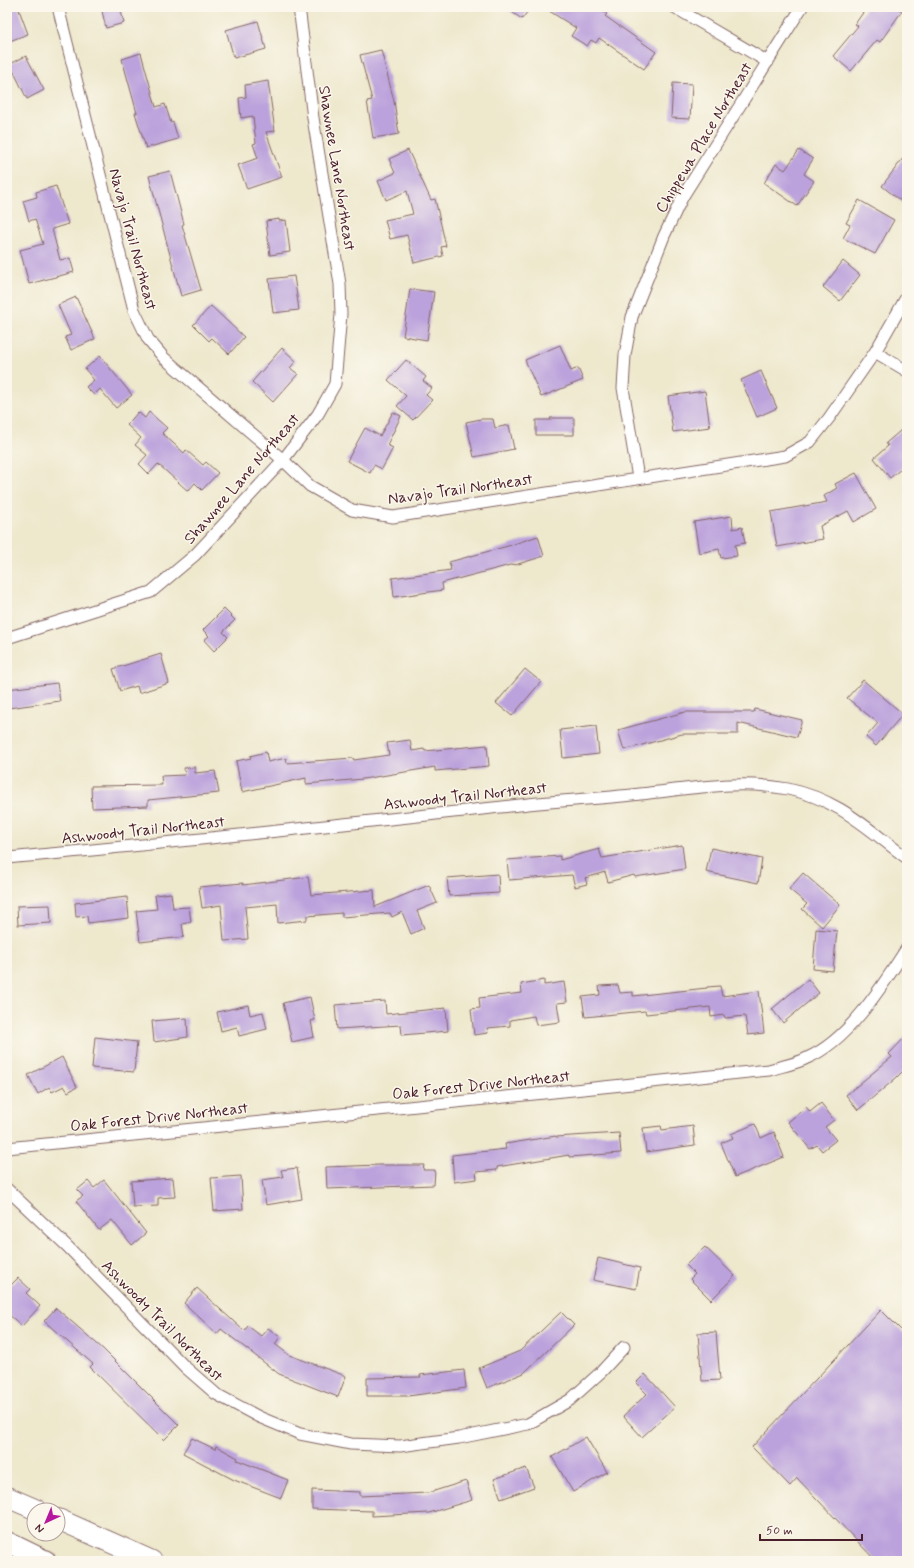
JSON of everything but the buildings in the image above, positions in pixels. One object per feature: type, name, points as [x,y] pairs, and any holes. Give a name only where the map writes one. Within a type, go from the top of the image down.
[{"type":"highway","points":[[7,1497],[26,1505]]},
{"type":"highway","points":[[66,1523],[152,1561]]},
{"type":"highway","points":[[7,1542],[46,1561]]},
{"type":"street","name":"Navajo Trail Northeast","points":[[58,7],[134,310],[148,339],[164,358],[310,486],[352,510],[394,517],[785,456],[810,442],[829,418],[875,352],[907,296]]},
{"type":"street","name":"Shawnee Lane Northeast","points":[[7,638],[152,592],[195,555],[282,460],[318,414],[335,384],[341,314],[340,284],[313,118],[299,7]]},
{"type":"street","points":[[674,7],[768,62]]},
{"type":"street","name":"Chippewa Place Northeast","points":[[638,478],[624,388],[625,355],[632,317],[664,236],[683,196],[802,7]]},
{"type":"street","points":[[875,352],[907,372]]},
{"type":"street","name":"Ashwoody Trail Northeast","points":[[7,858],[189,841],[384,819],[637,794],[718,784],[758,785],[789,789],[818,798],[840,807],[862,822],[907,858]]},
{"type":"street","name":"Oak Forest Drive Northeast","points":[[7,1148],[769,1070],[807,1058],[824,1049],[852,1025],[893,970],[907,948]]},
{"type":"street","name":"Ashwoody Trail Northeast","points":[[7,1189],[66,1246],[185,1367],[216,1394],[259,1417],[300,1434],[351,1444],[400,1446],[459,1438],[528,1424],[570,1400],[602,1372],[624,1347]]}]
